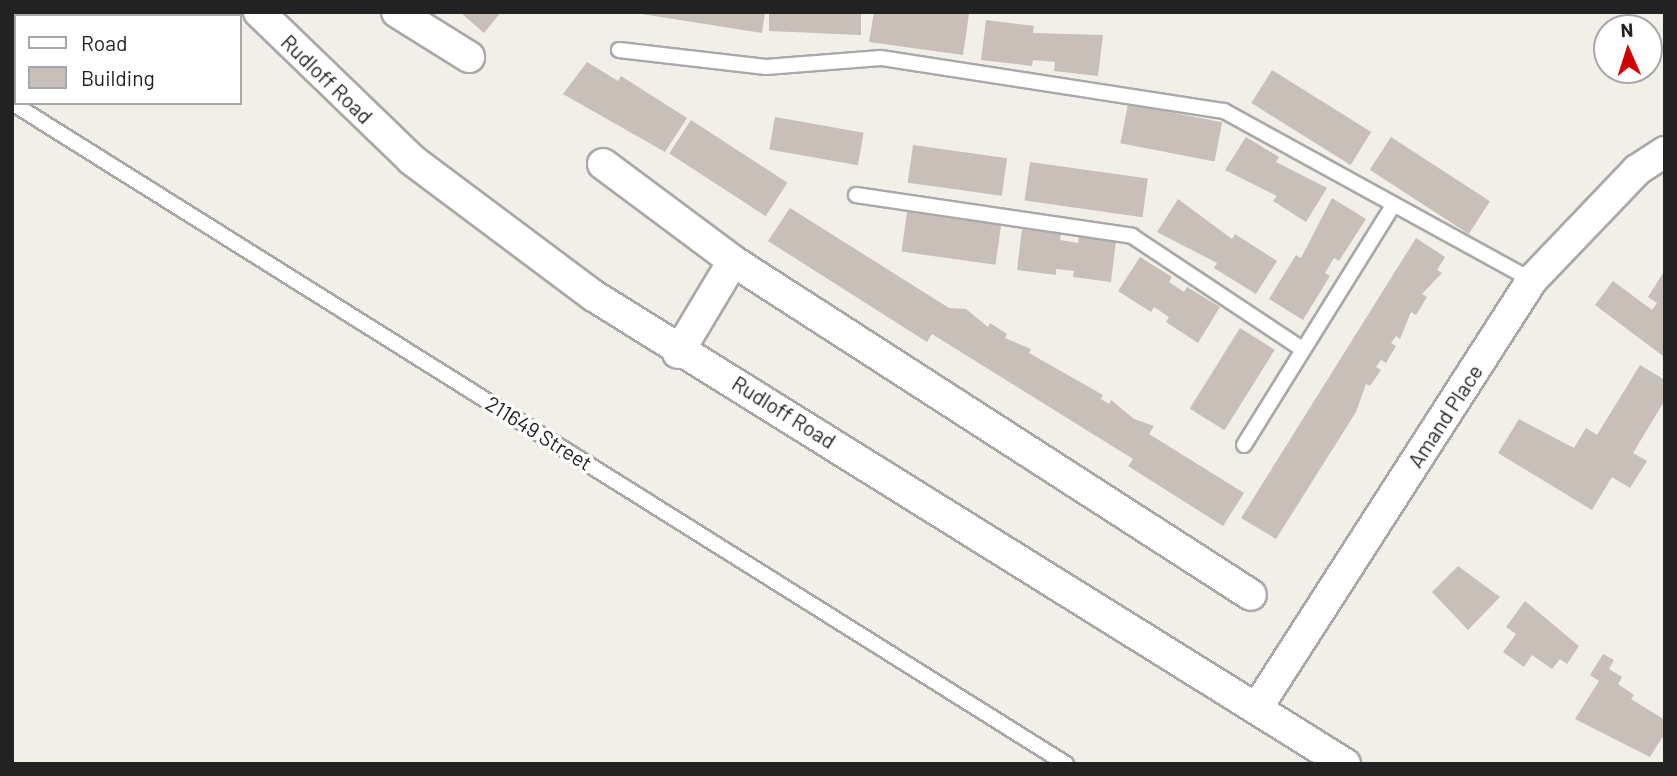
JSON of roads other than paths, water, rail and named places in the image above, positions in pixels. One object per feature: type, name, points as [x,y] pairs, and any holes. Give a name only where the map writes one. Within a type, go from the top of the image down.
[{"type":"street","name":"Rudloff Road","points":[[259,12],[412,160],[512,239],[678,353],[726,376],[1345,764]]},
{"type":"street","points":[[397,12],[469,57]]},
{"type":"street","name":"Amand Place","points":[[1256,708],[1532,280],[1637,170],[1665,152]]},
{"type":"street","points":[[603,164],[733,261],[1251,595]]},
{"type":"street","points":[[678,353],[733,261]]},
{"type":"lane","points":[[620,50],[766,67],[881,58],[1224,111],[1392,207],[1532,280]]},
{"type":"lane","name":"211649 Street","points":[[15,105],[1066,764]]},
{"type":"lane","points":[[856,195],[1132,236],[1302,349]]},
{"type":"lane","points":[[1244,445],[1392,207]]}]
